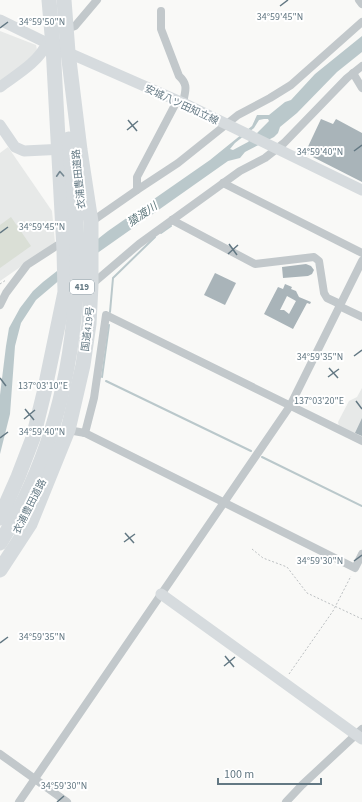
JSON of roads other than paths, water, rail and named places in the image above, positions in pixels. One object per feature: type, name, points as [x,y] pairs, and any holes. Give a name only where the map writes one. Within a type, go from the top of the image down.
[{"type":"highway","name":"419","points":[[0,518],[33,438],[65,292],[64,245],[50,44],[49,0]]},
{"type":"highway","name":"衣浦豊田道路","points":[[0,543],[22,504],[41,463],[62,396],[75,310],[76,278],[72,171],[55,0]]},
{"type":"highway","name":"衣浦豊田道路","points":[[0,558],[17,532],[46,472],[67,406],[77,355],[83,272],[83,224],[60,0]]},
{"type":"highway","name":"国道419号","points":[[0,570],[30,524],[68,430],[83,365],[89,324],[91,222],[80,150],[68,52],[64,0]]},
{"type":"highway","name":"衣浦豊田道路","points":[[0,530],[10,511],[47,420],[62,358],[67,325],[70,281],[72,171]]},
{"type":"street","points":[[67,29],[76,26],[97,0]]},
{"type":"street","points":[[359,0],[362,4]]},
{"type":"street","points":[[137,190],[136,177],[180,102],[186,86],[184,81],[179,76],[161,29],[162,11]]},
{"type":"street","name":"安城八ツ田知立線","points":[[0,20],[180,102],[362,190]]},
{"type":"street","points":[[91,222],[178,163],[227,126],[238,115],[291,85],[362,22]]},
{"type":"street","points":[[0,87],[31,64],[50,44]]},
{"type":"street","points":[[91,280],[240,171],[265,158],[284,144],[353,73],[362,66]]},
{"type":"street","points":[[353,73],[362,88]]},
{"type":"street","points":[[0,125],[15,147],[24,152],[58,149],[80,150]]},
{"type":"street","points":[[223,183],[362,253]]},
{"type":"street","points":[[172,220],[255,264],[314,258],[320,261],[324,293],[327,298],[362,317]]},
{"type":"street","points":[[0,304],[6,293],[27,266],[64,245]]},
{"type":"street","points":[[19,802],[290,406],[362,261]]},
{"type":"street","points":[[85,434],[94,398],[106,315],[362,441]]},
{"type":"street","points":[[68,430],[85,434],[355,568],[362,554]]},
{"type":"street","points":[[161,594],[283,682],[360,734],[302,785],[286,802]]},
{"type":"street","points":[[0,754],[67,802]]},
{"type":"water","name":"猿渡川","points":[[362,36],[362,52],[337,72],[297,113],[280,127],[278,133],[274,137],[245,152],[240,158],[228,161],[62,278],[36,300],[21,323],[15,346],[10,414],[0,454],[0,395],[9,328],[20,308],[33,291],[108,231],[210,160],[252,126],[257,115],[269,115],[285,102],[291,100],[315,74]],"holes":[[[268,119],[269,121],[248,142],[233,150],[230,149],[235,143],[254,128],[259,120]]]},
{"type":"waterway","points":[[161,233],[171,226]]},
{"type":"waterway","points":[[110,312],[113,278],[155,237]]},
{"type":"waterway","points":[[102,377],[109,325]]},
{"type":"waterway","points":[[106,381],[251,451]]},
{"type":"waterway","points":[[262,457],[362,506]]}]
